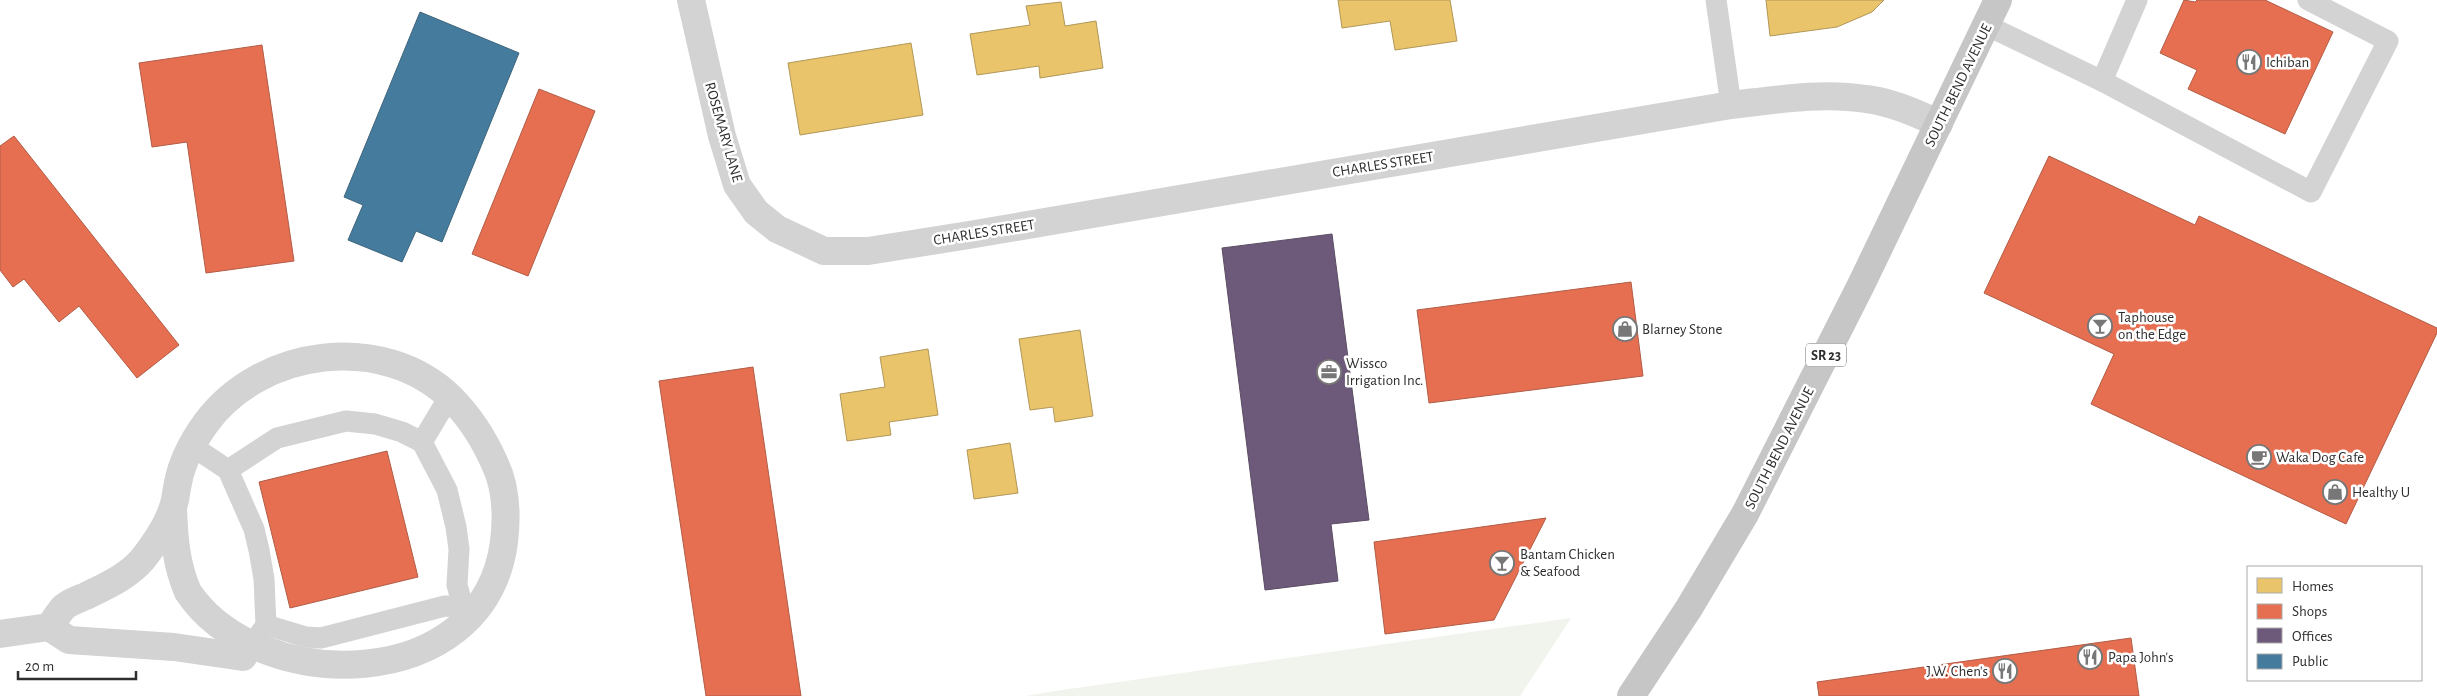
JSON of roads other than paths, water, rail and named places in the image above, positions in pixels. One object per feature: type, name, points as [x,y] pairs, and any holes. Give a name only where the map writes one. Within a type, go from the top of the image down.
[{"type":"main road","name":"SOUTH BEND AVENUE","points":[[1631,696],[1689,608],[1745,514],[1861,285],[1998,0]]},
{"type":"street","name":"ROSEMARY LANE","points":[[690,0],[722,136],[737,185],[756,212],[777,230],[824,251]]},
{"type":"street","name":"CHARLES STREET","points":[[824,251],[868,251],[969,236],[1731,105],[1803,96],[1866,99],[1914,112],[1940,124]]},
{"type":"street","points":[[336,356],[367,358],[389,364],[425,379],[449,397],[478,429],[497,467],[504,497],[506,527],[502,557],[493,586],[470,610],[460,636],[438,655],[413,671],[376,683],[326,687],[297,682],[269,672],[243,657],[221,639],[203,617],[188,592],[179,565],[174,537],[173,508],[178,481],[192,446],[208,421],[227,399],[251,381],[271,371],[306,359],[336,356]]},
{"type":"street","points":[[49,627],[65,606],[117,581],[142,560],[173,508]]},
{"type":"street","points":[[0,634],[49,627],[69,640],[174,647],[243,657]]},
{"type":"lane","points":[[1716,0],[1731,105]]},
{"type":"lane","points":[[2102,81],[2137,0]]},
{"type":"lane","points":[[1986,25],[2102,81],[2311,192],[2388,41],[2308,0]]},
{"type":"lane","points":[[422,442],[449,397]]},
{"type":"lane","points":[[228,470],[277,438],[346,421],[376,424],[402,432],[422,442],[447,490],[459,549],[458,585],[470,610]]},
{"type":"lane","points":[[192,446],[228,470],[254,529],[264,579],[266,625],[243,657]]},
{"type":"lane","points":[[266,625],[306,638],[321,638],[445,606],[470,610]]},
{"type":"place","name":"Ichiban","points":[[2249,62]]},
{"type":"place","name":"Taphouse on the Edge","points":[[2100,326]]},
{"type":"place","name":"Blarney Stone","points":[[1625,329]]},
{"type":"place","name":"Wissco Irrigation Inc.","points":[[1329,372]]},
{"type":"place","name":"Waka Dog Cafe","points":[[2259,457]]},
{"type":"place","name":"Healthy U","points":[[2335,492]]},
{"type":"place","name":"Bantam Chicken & Seafood","points":[[1502,563]]},
{"type":"place","name":"Papa John's","points":[[2090,657]]},
{"type":"place","name":"J.W. Chen's","points":[[2005,671]]}]
